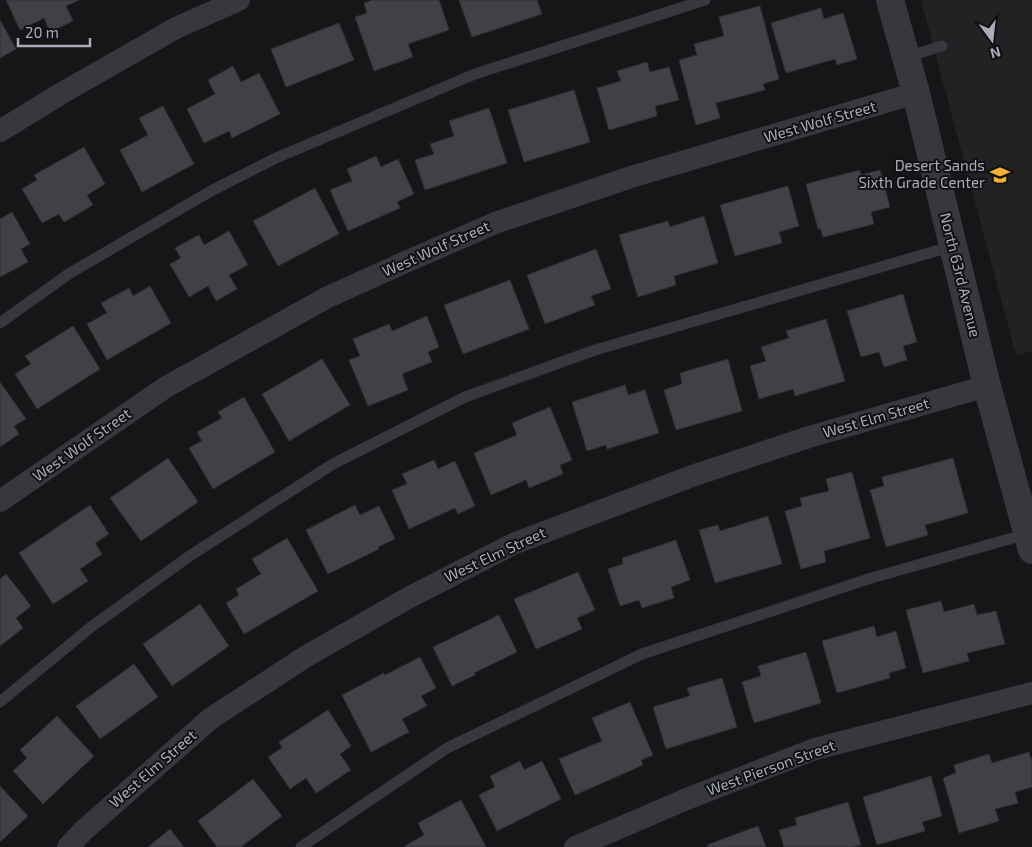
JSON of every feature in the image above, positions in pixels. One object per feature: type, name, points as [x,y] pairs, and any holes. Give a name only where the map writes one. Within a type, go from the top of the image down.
[{"type":"street","points":[[0,130],[176,28],[239,0]]},
{"type":"street","name":"North 63rd Avenue","points":[[890,0],[916,93],[987,386],[1030,542]]},
{"type":"street","name":"West Wolf Street","points":[[0,502],[166,387],[328,297],[401,264],[495,223],[631,177],[916,93]]},
{"type":"street","name":"West Elm Street","points":[[68,847],[83,831],[210,719],[305,657],[408,598],[504,549],[607,507],[692,476],[809,437],[987,386]]},
{"type":"street","name":"West Pierson Street","points":[[575,847],[689,798],[815,749],[1032,693]]},
{"type":"lane","points":[[0,323],[70,273],[211,191],[276,158],[475,74],[705,0]]},
{"type":"lane","points":[[906,57],[942,46]]},
{"type":"lane","points":[[0,702],[91,626],[191,555],[333,464],[465,397],[595,350],[953,246]]},
{"type":"lane","points":[[301,847],[447,748],[642,654],[868,579],[1030,542]]},
{"type":"shaded area","name":"Desert Sands Sixth Grade Center","points":[[921,0],[1032,0],[1032,351],[1016,355]]},
{"type":"building","points":[[6,0],[79,0],[66,6],[73,21],[50,32],[44,18],[20,30]]},
{"type":"building","points":[[373,0],[439,0],[449,30],[408,44],[413,57],[374,71],[355,17],[367,13],[364,3]]},
{"type":"building","points":[[459,0],[537,0],[542,14],[472,37]]},
{"type":"building","points":[[760,6],[779,79],[763,84],[765,90],[716,103],[720,118],[696,125],[679,60],[697,55],[694,44],[724,36],[719,17]]},
{"type":"building","points":[[821,8],[824,19],[843,13],[857,59],[837,65],[835,59],[786,73],[771,23]]},
{"type":"building","points":[[0,20],[16,49],[0,58]]},
{"type":"building","points":[[339,23],[354,60],[286,87],[271,49]]},
{"type":"building","points":[[647,62],[650,72],[669,67],[679,100],[655,106],[657,116],[609,130],[597,88],[621,81],[617,71]]},
{"type":"building","points":[[233,66],[241,82],[259,73],[280,114],[232,138],[229,131],[204,143],[187,109],[215,94],[208,80]]},
{"type":"building","points":[[574,90],[590,142],[524,162],[508,110]]},
{"type":"building","points":[[163,106],[194,164],[142,192],[120,150],[148,135],[139,118]]},
{"type":"building","points":[[489,108],[507,163],[425,190],[415,160],[434,154],[430,144],[454,136],[449,121]]},
{"type":"building","points":[[84,147],[105,184],[87,195],[93,205],[64,222],[59,214],[42,223],[22,189],[37,180],[34,175]]},
{"type":"building","points":[[376,156],[381,167],[398,159],[414,194],[397,202],[400,208],[348,231],[330,190],[352,181],[347,169]]},
{"type":"building","points":[[860,170],[861,175],[880,170],[890,207],[871,212],[874,224],[823,237],[820,228],[818,229],[806,184]]},
{"type":"building","points":[[788,186],[799,226],[779,232],[782,243],[735,256],[720,205]]},
{"type":"building","points":[[315,188],[339,234],[278,266],[253,221]]},
{"type":"building","points":[[12,212],[30,244],[21,249],[28,262],[0,277],[0,219]]},
{"type":"building","points":[[704,216],[718,263],[674,276],[676,285],[638,297],[619,235],[668,221],[670,227]]},
{"type":"building","points":[[229,231],[248,265],[229,275],[237,289],[216,301],[208,286],[189,297],[170,264],[181,258],[175,248],[199,235],[204,245]]},
{"type":"building","points":[[596,249],[611,289],[591,296],[595,305],[545,324],[527,275]]},
{"type":"building","points":[[510,280],[529,329],[463,354],[444,305]]},
{"type":"building","points":[[150,286],[171,323],[107,360],[87,324],[107,313],[101,303],[129,288],[133,296]]},
{"type":"building","points":[[903,294],[917,342],[903,346],[907,360],[884,367],[879,352],[861,357],[847,311]]},
{"type":"building","points":[[427,316],[439,347],[428,352],[432,362],[402,374],[408,390],[368,406],[349,360],[360,356],[353,339],[389,324],[392,331]]},
{"type":"building","points":[[826,319],[845,381],[795,396],[793,389],[759,399],[750,366],[766,361],[761,347],[789,338],[786,331]]},
{"type":"building","points":[[73,326],[100,369],[37,409],[15,374],[31,364],[25,356]]},
{"type":"building","points":[[322,359],[350,405],[289,441],[262,394]]},
{"type":"building","points":[[728,359],[742,411],[676,430],[664,390],[682,384],[680,373]]},
{"type":"building","points":[[0,382],[26,419],[14,426],[19,434],[0,447]]},
{"type":"building","points":[[625,385],[628,395],[645,390],[659,433],[607,449],[606,445],[587,451],[572,402]]},
{"type":"building","points":[[244,397],[275,452],[213,489],[189,448],[202,441],[197,432],[222,418],[218,412]]},
{"type":"building","points":[[550,407],[572,460],[560,465],[563,474],[529,488],[526,480],[491,495],[474,453],[517,435],[512,423]]},
{"type":"building","points":[[168,458],[198,502],[141,541],[110,498]]},
{"type":"building","points":[[953,458],[968,513],[925,525],[928,535],[886,547],[870,490],[884,486],[882,477]]},
{"type":"building","points":[[434,460],[438,469],[455,461],[475,506],[458,514],[455,508],[409,529],[392,490],[407,484],[402,474]]},
{"type":"building","points":[[852,472],[870,538],[824,551],[826,562],[801,569],[785,511],[802,506],[800,498],[829,491],[826,479]]},
{"type":"building","points":[[90,505],[109,534],[95,543],[102,554],[80,569],[88,581],[53,604],[19,553]]},
{"type":"building","points":[[355,505],[360,515],[379,506],[395,539],[328,574],[306,530]]},
{"type":"building","points":[[768,516],[782,564],[715,583],[699,530],[718,525],[720,531]]},
{"type":"building","points":[[287,538],[318,591],[244,634],[226,603],[239,595],[236,589],[261,574],[252,559]]},
{"type":"building","points":[[676,540],[690,580],[671,587],[674,598],[642,608],[639,600],[620,606],[608,569],[623,564],[622,558]]},
{"type":"building","points":[[578,572],[595,610],[577,618],[582,629],[536,649],[514,599]]},
{"type":"building","points":[[6,574],[31,606],[16,618],[23,628],[0,646],[0,579]]},
{"type":"building","points":[[941,601],[944,612],[974,604],[977,615],[996,611],[1005,644],[967,653],[969,661],[923,673],[906,610]]},
{"type":"building","points":[[200,604],[229,646],[172,686],[143,644]]},
{"type":"building","points":[[499,615],[517,652],[452,686],[433,647]]},
{"type":"building","points":[[874,626],[877,637],[896,631],[906,668],[889,673],[890,678],[837,693],[822,641]]},
{"type":"building","points":[[806,652],[821,703],[754,723],[742,682],[761,676],[758,666]]},
{"type":"building","points":[[420,657],[436,688],[421,696],[427,706],[402,719],[409,732],[371,752],[342,695]]},
{"type":"building","points":[[134,664],[158,697],[100,739],[76,706]]},
{"type":"building","points":[[722,678],[737,727],[666,749],[653,707],[690,696],[687,688]]},
{"type":"building","points":[[630,702],[653,755],[641,760],[643,765],[575,795],[559,759],[602,741],[592,718]]},
{"type":"building","points":[[328,710],[351,746],[340,754],[351,770],[316,793],[306,778],[290,789],[268,757],[282,748],[279,742]]},
{"type":"building","points":[[57,716],[94,756],[43,804],[13,771],[27,758],[20,750]]},
{"type":"building","points":[[1029,752],[1032,761],[1032,787],[1015,792],[1018,803],[995,809],[999,821],[959,833],[943,778],[956,773],[954,765],[989,754],[992,763]]},
{"type":"building","points":[[520,761],[524,770],[542,761],[561,799],[497,831],[479,795],[495,787],[490,776]]},
{"type":"building","points":[[931,776],[942,816],[922,822],[925,831],[877,845],[863,797]]},
{"type":"building","points":[[253,779],[282,816],[241,847],[217,847],[198,821]]},
{"type":"building","points":[[0,786],[28,816],[0,842]]},
{"type":"building","points":[[461,800],[486,847],[405,846],[424,835],[418,823]]},
{"type":"building","points":[[848,802],[861,845],[853,847],[784,847],[779,830],[797,825],[795,818]]},
{"type":"building","points":[[758,826],[766,847],[708,847],[707,845]]},
{"type":"building","points":[[170,829],[184,847],[148,847]]},
{"type":"place","name":"Desert Sands Sixth Grade Center","points":[[1000,175]]}]
